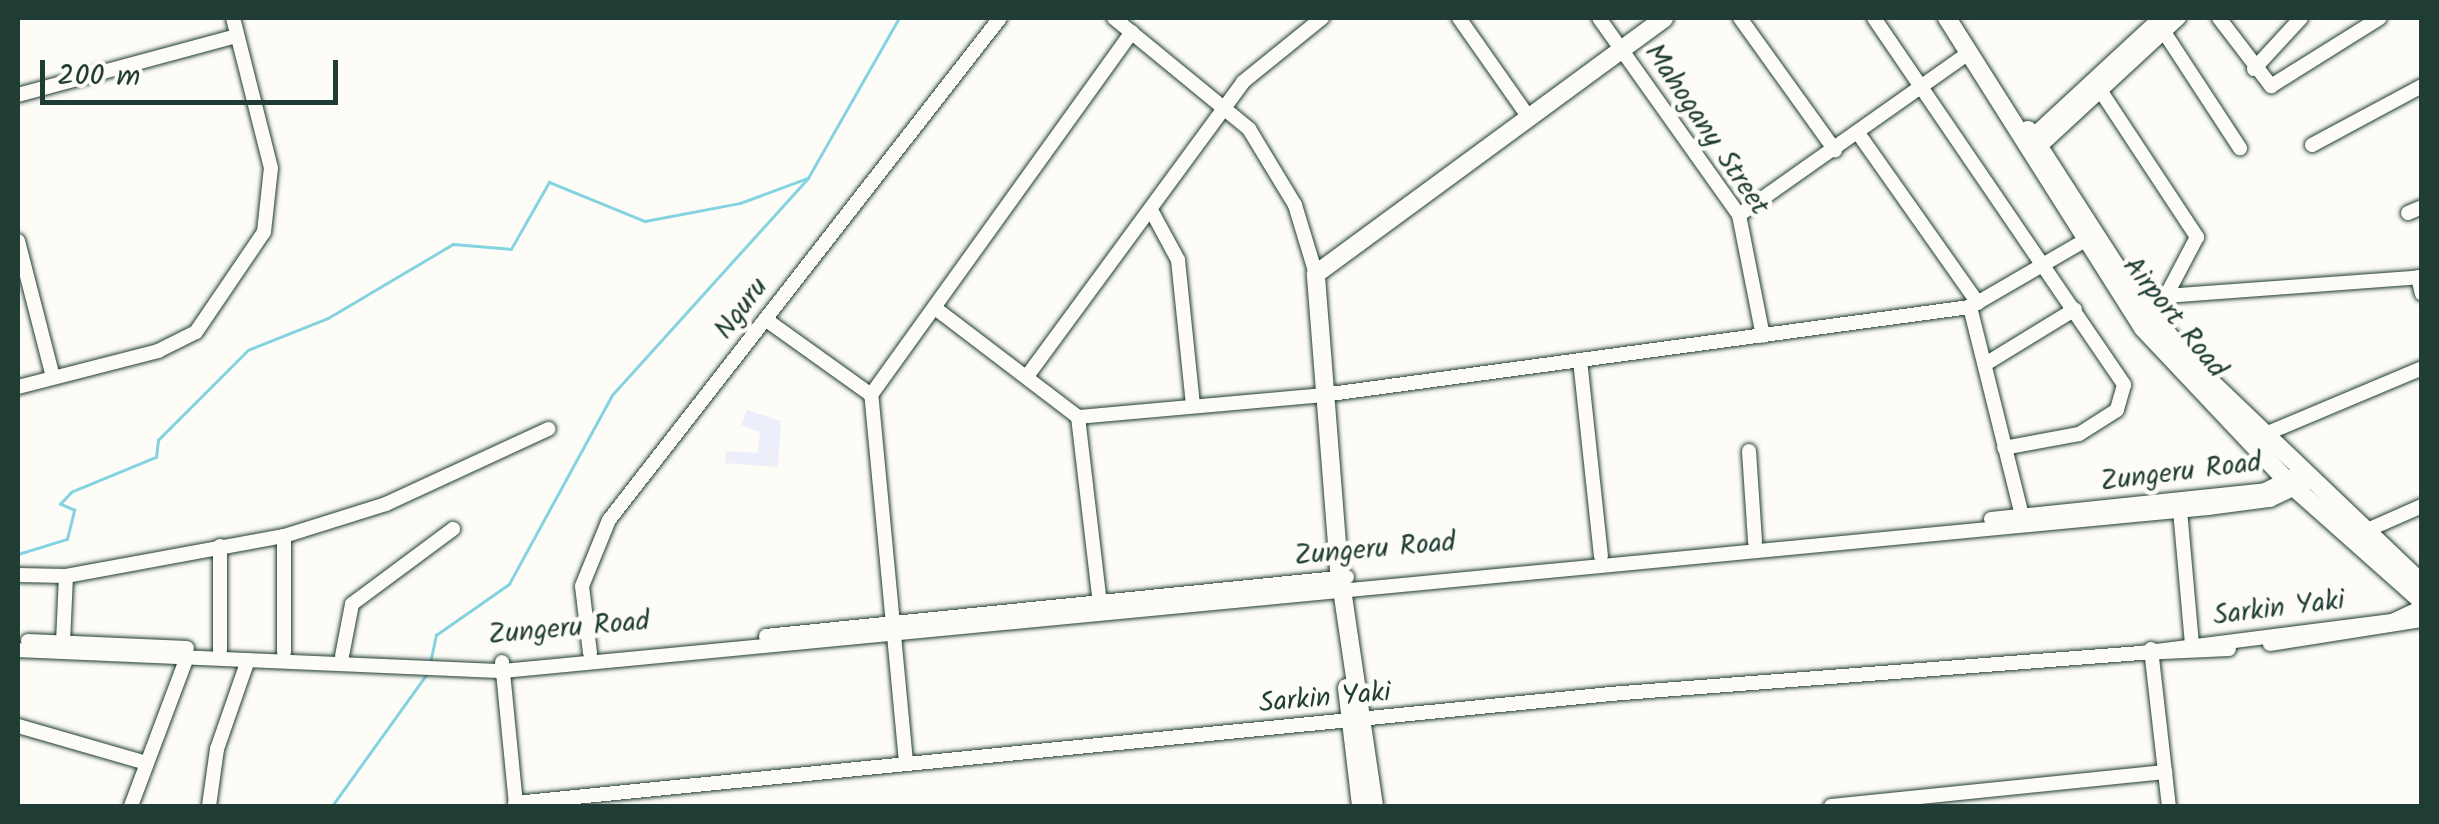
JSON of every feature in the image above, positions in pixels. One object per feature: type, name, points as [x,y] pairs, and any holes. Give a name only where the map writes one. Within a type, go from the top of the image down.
[{"type":"main road","points":[[1374,806],[1357,722],[1339,580],[1316,274],[1664,18]]},
{"type":"main road","name":"Airport Road","points":[[1947,18],[2138,298],[2263,435],[2299,481],[2365,531],[2422,584]]},
{"type":"main road","name":"Airport Road","points":[[1962,18],[2082,242],[2176,369],[2299,481],[2422,604]]},
{"type":"main road","points":[[1357,722],[1361,806]]},
{"type":"street","points":[[18,386],[196,332],[264,232],[270,168],[233,18]]},
{"type":"street","name":"Nguru","points":[[590,654],[582,586],[592,551],[765,320],[1000,18]]},
{"type":"street","points":[[1114,18],[1225,106],[1275,163],[1316,274]]},
{"type":"street","points":[[1028,375],[1225,106],[1258,66],[1322,18]]},
{"type":"street","points":[[1459,18],[1528,116]]},
{"type":"street","name":"Mahogany Street","points":[[1600,18],[1739,215],[1763,336]]},
{"type":"street","points":[[1740,18],[1834,150]]},
{"type":"street","points":[[1874,18],[2116,370],[2122,402],[2078,434],[2004,448]]},
{"type":"street","points":[[2031,146],[2162,25],[2178,18]]},
{"type":"street","points":[[2219,18],[2270,86],[2380,18]]},
{"type":"street","points":[[2254,69],[2300,18]]},
{"type":"street","points":[[2031,146],[2102,93],[2162,25]]},
{"type":"street","points":[[2162,25],[2240,148]]},
{"type":"street","points":[[906,762],[870,395],[1132,32]]},
{"type":"street","points":[[18,95],[237,36]]},
{"type":"street","points":[[1739,215],[1969,53]]},
{"type":"street","points":[[2312,145],[2422,86]]},
{"type":"street","points":[[2102,93],[2197,237],[2165,298]]},
{"type":"street","points":[[1858,134],[1974,305],[2022,516]]},
{"type":"street","points":[[1151,210],[1178,260],[1192,406]]},
{"type":"street","points":[[18,241],[53,377]]},
{"type":"street","points":[[1078,417],[1323,395],[1974,305],[2082,242]]},
{"type":"street","points":[[2138,298],[2420,277],[2422,294]]},
{"type":"street","points":[[935,308],[1028,375],[1078,417],[1100,604]]},
{"type":"street","points":[[1987,363],[2075,309]]},
{"type":"street","points":[[765,320],[870,395]]},
{"type":"street","points":[[1580,360],[1601,556]]},
{"type":"street","points":[[2263,435],[2422,368]]},
{"type":"street","points":[[18,575],[66,576],[284,536],[386,504],[548,429]]},
{"type":"street","points":[[1749,451],[1755,542]]},
{"type":"street","points":[[516,805],[502,666],[1339,580],[2180,510],[2299,481]]},
{"type":"street","name":"Zungeru Road","points":[[426,663],[502,666],[590,654],[890,629],[1339,580],[2022,516],[2299,481]]},
{"type":"street","points":[[2365,531],[2422,506]]},
{"type":"street","points":[[2180,510],[2192,644]]},
{"type":"street","points":[[342,656],[352,604],[453,528]]},
{"type":"street","points":[[284,536],[284,652]]},
{"type":"street","points":[[220,546],[220,650]]},
{"type":"street","points":[[62,642],[66,576]]},
{"type":"street","name":"Sarkin Yaki","points":[[516,805],[906,762],[2153,653],[2192,644],[2392,621],[2422,604]]},
{"type":"street","points":[[2169,806],[2153,653],[2422,620]]},
{"type":"street","points":[[18,640],[426,663]]},
{"type":"street","points":[[18,650],[426,663]]},
{"type":"street","points":[[131,806],[187,657]]},
{"type":"street","points":[[209,806],[217,749],[248,660]]},
{"type":"street","points":[[18,726],[146,764]]},
{"type":"street","points":[[1831,806],[2165,772]]},
{"type":"shaded area","points":[[747,410],[781,421],[778,467],[725,463],[726,451],[758,453],[760,432],[741,425]]},
{"type":"waterway","points":[[430,663],[436,635],[509,584],[612,395],[808,178],[899,18]]},
{"type":"waterway","points":[[18,554],[67,539],[74,510],[60,504],[71,492],[156,457],[158,440],[248,350],[328,318],[453,244],[511,249],[549,182],[645,221],[740,203],[808,178]]},
{"type":"waterway","points":[[332,806],[426,675]]}]
